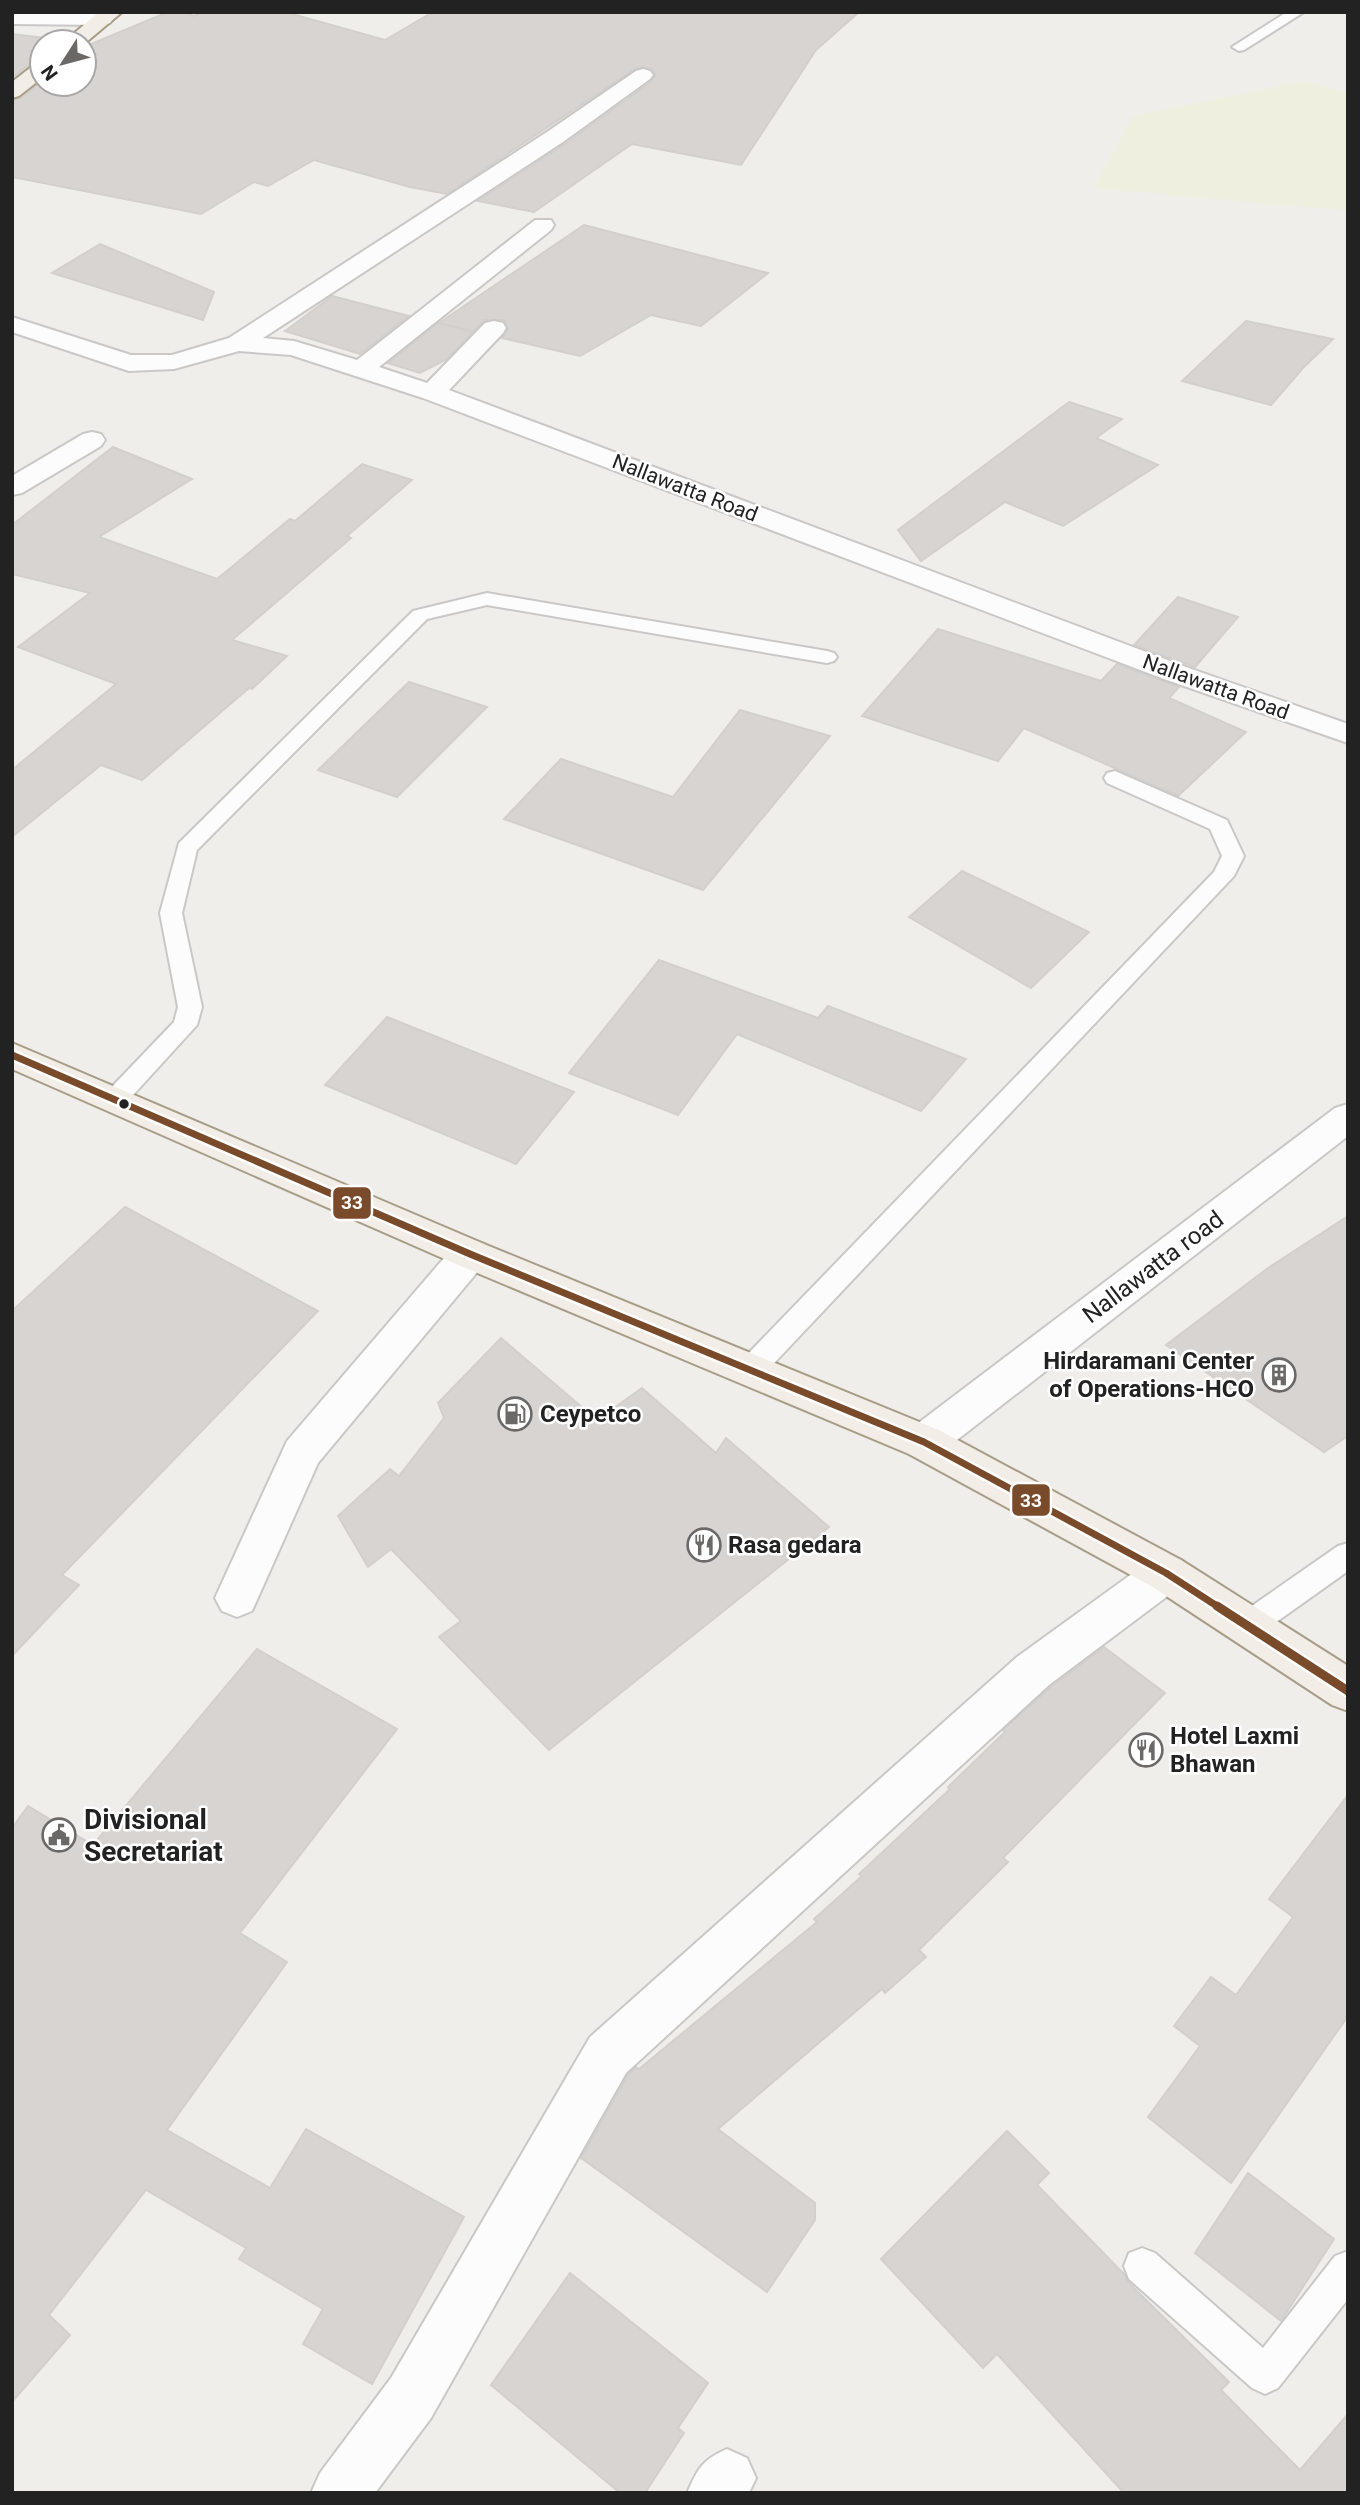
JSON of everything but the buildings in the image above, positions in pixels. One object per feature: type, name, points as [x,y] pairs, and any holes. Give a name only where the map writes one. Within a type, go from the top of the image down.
[{"type":"main road","points":[[92,28],[107,16]]},
{"type":"main road","points":[[12,92],[28,79]]},
{"type":"main road","points":[[12,1055],[470,1254],[924,1442],[1166,1573],[1348,1691]]},
{"type":"street","points":[[12,18],[107,16]]},
{"type":"street","points":[[238,343],[555,137],[643,75]]},
{"type":"street","points":[[361,369],[543,225]]},
{"type":"street","name":"Nallawatta Road","points":[[12,324],[129,363],[174,362],[238,343],[294,348],[432,393],[1162,668],[1348,734]]},
{"type":"street","points":[[432,393],[494,328]]},
{"type":"street","points":[[12,487],[92,440]]},
{"type":"street","name":"Nallawatta road","points":[[924,1442],[1348,1117]]},
{"type":"street","points":[[237,1598],[302,1453],[470,1254]]},
{"type":"street","points":[[340,2493],[411,2398],[608,2055],[1033,1671],[1166,1573]]},
{"type":"lane","points":[[1239,47],[1297,12]]},
{"type":"lane","points":[[115,1100],[185,1025],[190,1007],[172,913],[187,848],[421,615],[486,599],[827,657]]},
{"type":"lane","points":[[750,1370],[1223,876],[1233,856],[1219,825],[1115,778]]},
{"type":"lane","points":[[1247,1626],[1348,1555]]},
{"type":"lane","points":[[1142,2266],[1265,2375],[1348,2269]]},
{"type":"green space","points":[[1304,81],[1348,93],[1348,211],[1093,188],[1133,116]]},
{"type":"transit line","name":"33","points":[[12,1055],[470,1254],[924,1442],[1166,1573],[1348,1691]]},
{"type":"place","name":"Hirdaramani Center of Operations-HCO","points":[[1279,1375]]},
{"type":"place","name":"Ceypetco","points":[[515,1414]]},
{"type":"place","name":"Rasa gedara","points":[[704,1545]]},
{"type":"place","name":"Hotel Laxmi Bhawan","points":[[1146,1750]]},
{"type":"place","name":"Divisional Secretariat","points":[[59,1835]]}]
